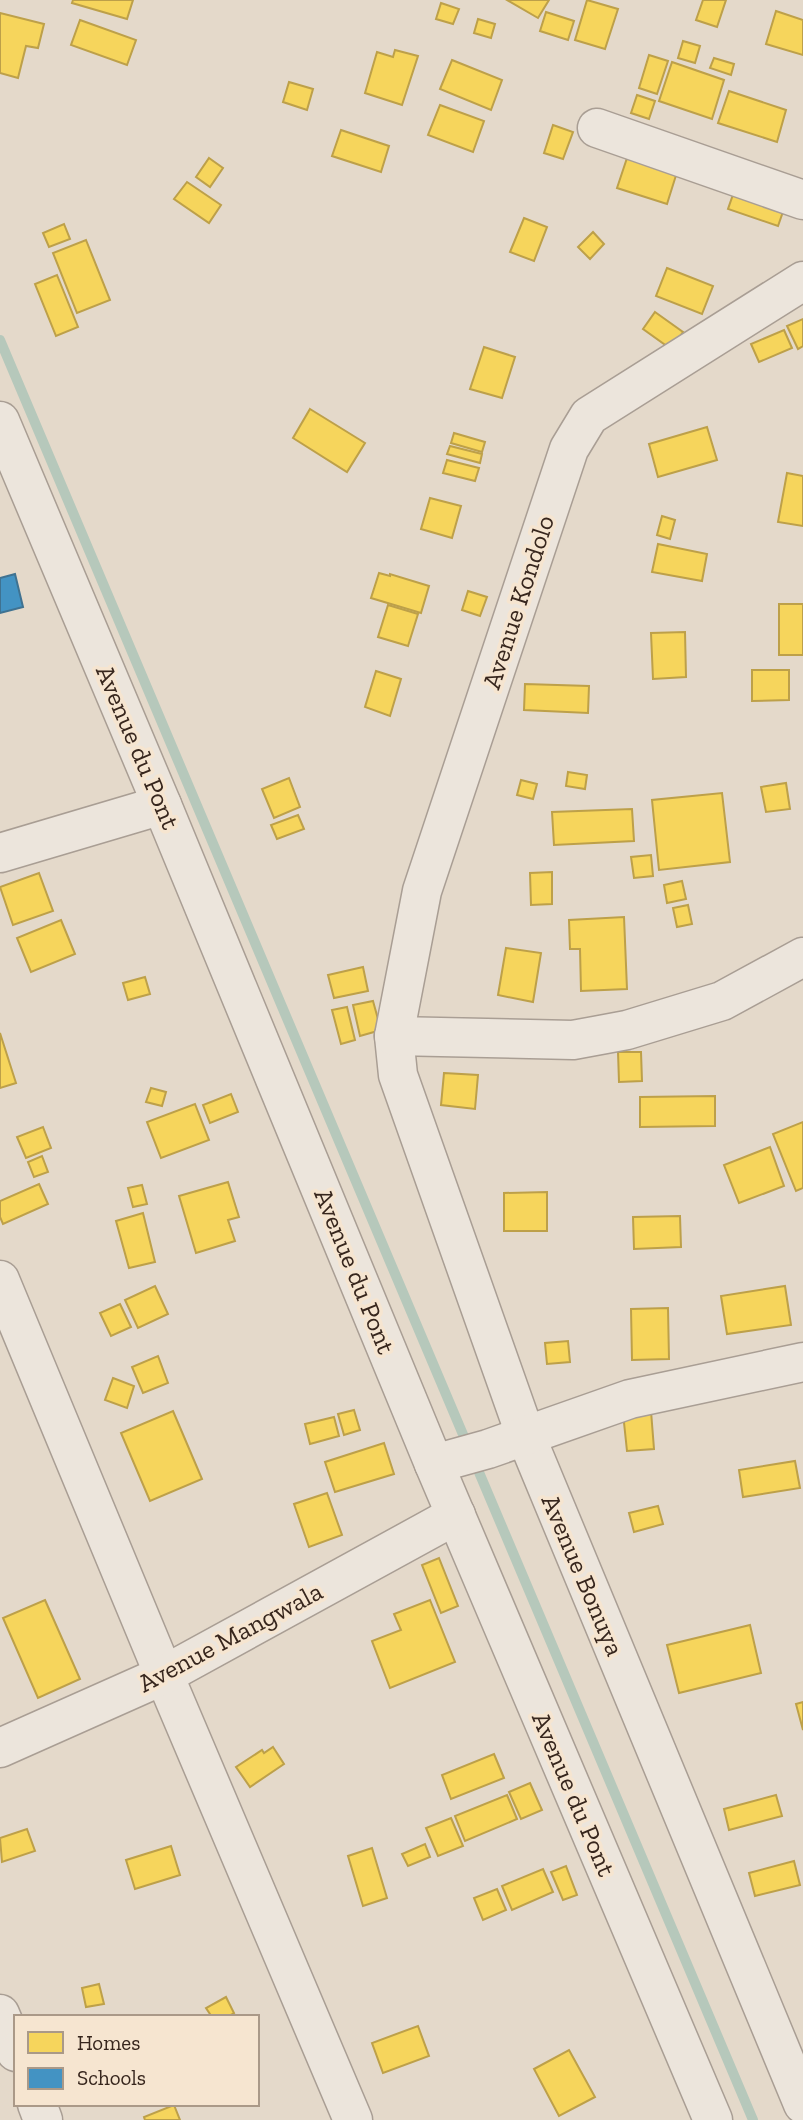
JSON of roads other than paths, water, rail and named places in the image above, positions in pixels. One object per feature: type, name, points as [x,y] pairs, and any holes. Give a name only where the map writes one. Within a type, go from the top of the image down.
[{"type":"street","points":[[597,128],[803,200]]},
{"type":"street","name":"Avenue Kondolo","points":[[394,1036],[422,891],[569,449],[589,415],[803,281]]},
{"type":"street","name":"Avenue du Pont","points":[[0,421],[162,806],[458,1457],[456,1515],[713,2120]]},
{"type":"street","points":[[0,853],[162,806]]},
{"type":"street","points":[[394,1036],[573,1040],[627,1030],[722,1001],[803,957]]},
{"type":"street","name":"Avenue Bonuya","points":[[394,1036],[398,1075],[525,1434],[803,2104]]},
{"type":"street","points":[[0,1280],[353,2120]]},
{"type":"street","points":[[458,1457],[630,1399],[803,1362]]},
{"type":"street","name":"Avenue Mangwala","points":[[0,1748],[164,1675],[456,1515]]},
{"type":"street","points":[[0,2014],[14,2047]]},
{"type":"waterway","points":[[0,340],[753,2120]]}]
